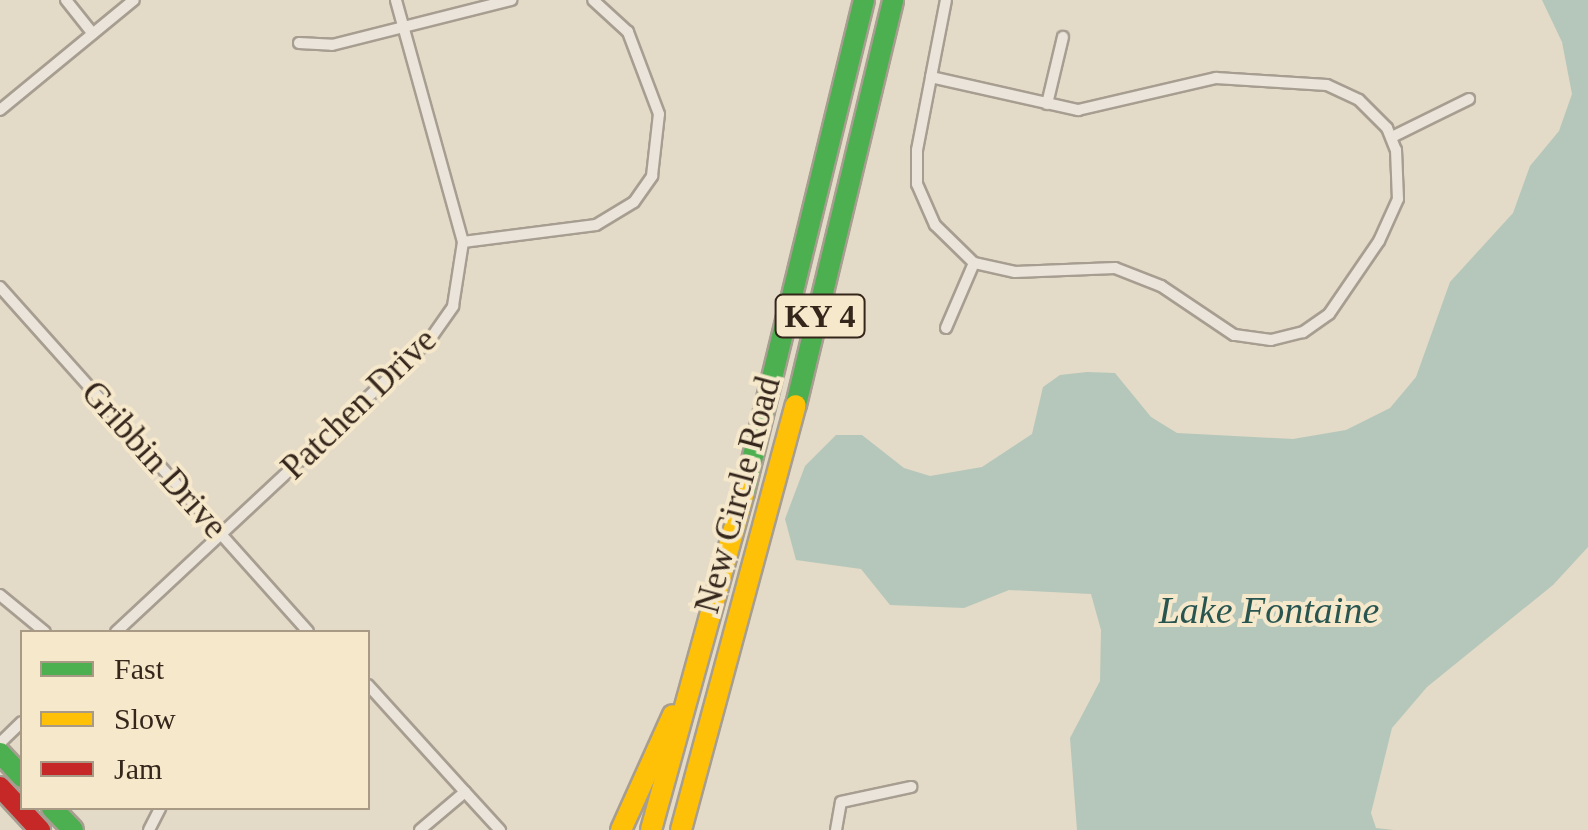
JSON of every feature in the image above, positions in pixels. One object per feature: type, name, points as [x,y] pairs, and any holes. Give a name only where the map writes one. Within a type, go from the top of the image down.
[{"type":"highway","name":"New Circle Road","points":[[651,830],[815,223],[864,0]]},
{"type":"highway","name":"New Circle Road","points":[[681,830],[856,177],[894,0]]},
{"type":"highway","points":[[621,830],[713,606]]},
{"type":"highway","points":[[692,830],[735,630]]},
{"type":"highway","points":[[0,753],[20,774]]},
{"type":"highway","points":[[0,787],[20,808]]},
{"type":"highway","points":[[21,810],[40,830]]},
{"type":"highway","points":[[54,810],[73,830]]},
{"type":"street","points":[[66,0],[92,34]]},
{"type":"street","points":[[0,110],[134,0]]},
{"type":"street","name":"Patchen Drive","points":[[118,630],[440,328],[458,293],[463,242],[396,0]]},
{"type":"street","points":[[299,43],[332,45],[512,0]]},
{"type":"street","points":[[463,242],[596,225],[634,202],[652,176],[659,114],[628,32],[593,0]]},
{"type":"street","points":[[931,77],[1047,104],[1091,109],[1216,78],[1268,77],[1344,91],[1392,137],[1400,174],[1390,220],[1329,314],[1288,337],[1234,335],[1162,286],[1115,268],[1016,272],[974,263],[934,225],[917,184],[931,77],[946,0]]},
{"type":"street","points":[[1047,104],[1063,38]]},
{"type":"street","points":[[1392,137],[1469,99]]},
{"type":"street","points":[[946,328],[974,263]]},
{"type":"street","name":"Gribbin Drive","points":[[0,287],[306,630]]},
{"type":"street","points":[[0,595],[43,630]]},
{"type":"street","points":[[370,686],[398,712],[500,830]]},
{"type":"street","points":[[0,743],[20,724]]},
{"type":"street","points":[[836,830],[842,802],[912,787]]},
{"type":"street","points":[[420,830],[465,792]]},
{"type":"water","name":"Lake Fontaine","points":[[1542,0],[1588,0],[1588,547],[1553,585],[1427,687],[1392,728],[1371,813],[1376,828],[1394,830],[1077,830],[1070,738],[1100,681],[1101,630],[1091,594],[1009,590],[964,608],[890,605],[861,569],[796,560],[785,519],[805,466],[836,435],[862,435],[904,468],[930,476],[982,467],[1032,434],[1043,387],[1060,375],[1087,372],[1115,373],[1151,417],[1177,433],[1293,439],[1346,430],[1390,408],[1416,377],[1450,282],[1513,213],[1530,166],[1559,131],[1572,94],[1562,42]]},
{"type":"traffic: fast","points":[[744,493],[864,0]]},
{"type":"traffic: fast","points":[[796,405],[893,0]]},
{"type":"traffic: fast","points":[[0,753],[20,775]]},
{"type":"traffic: fast","points":[[54,810],[73,830]]},
{"type":"traffic: slow","points":[[681,830],[796,405]]},
{"type":"traffic: slow","points":[[651,830],[744,493]]},
{"type":"traffic: slow","points":[[621,830],[673,715]]},
{"type":"traffic: jam","points":[[0,787],[20,808]]},
{"type":"traffic: jam","points":[[21,810],[40,830]]}]
